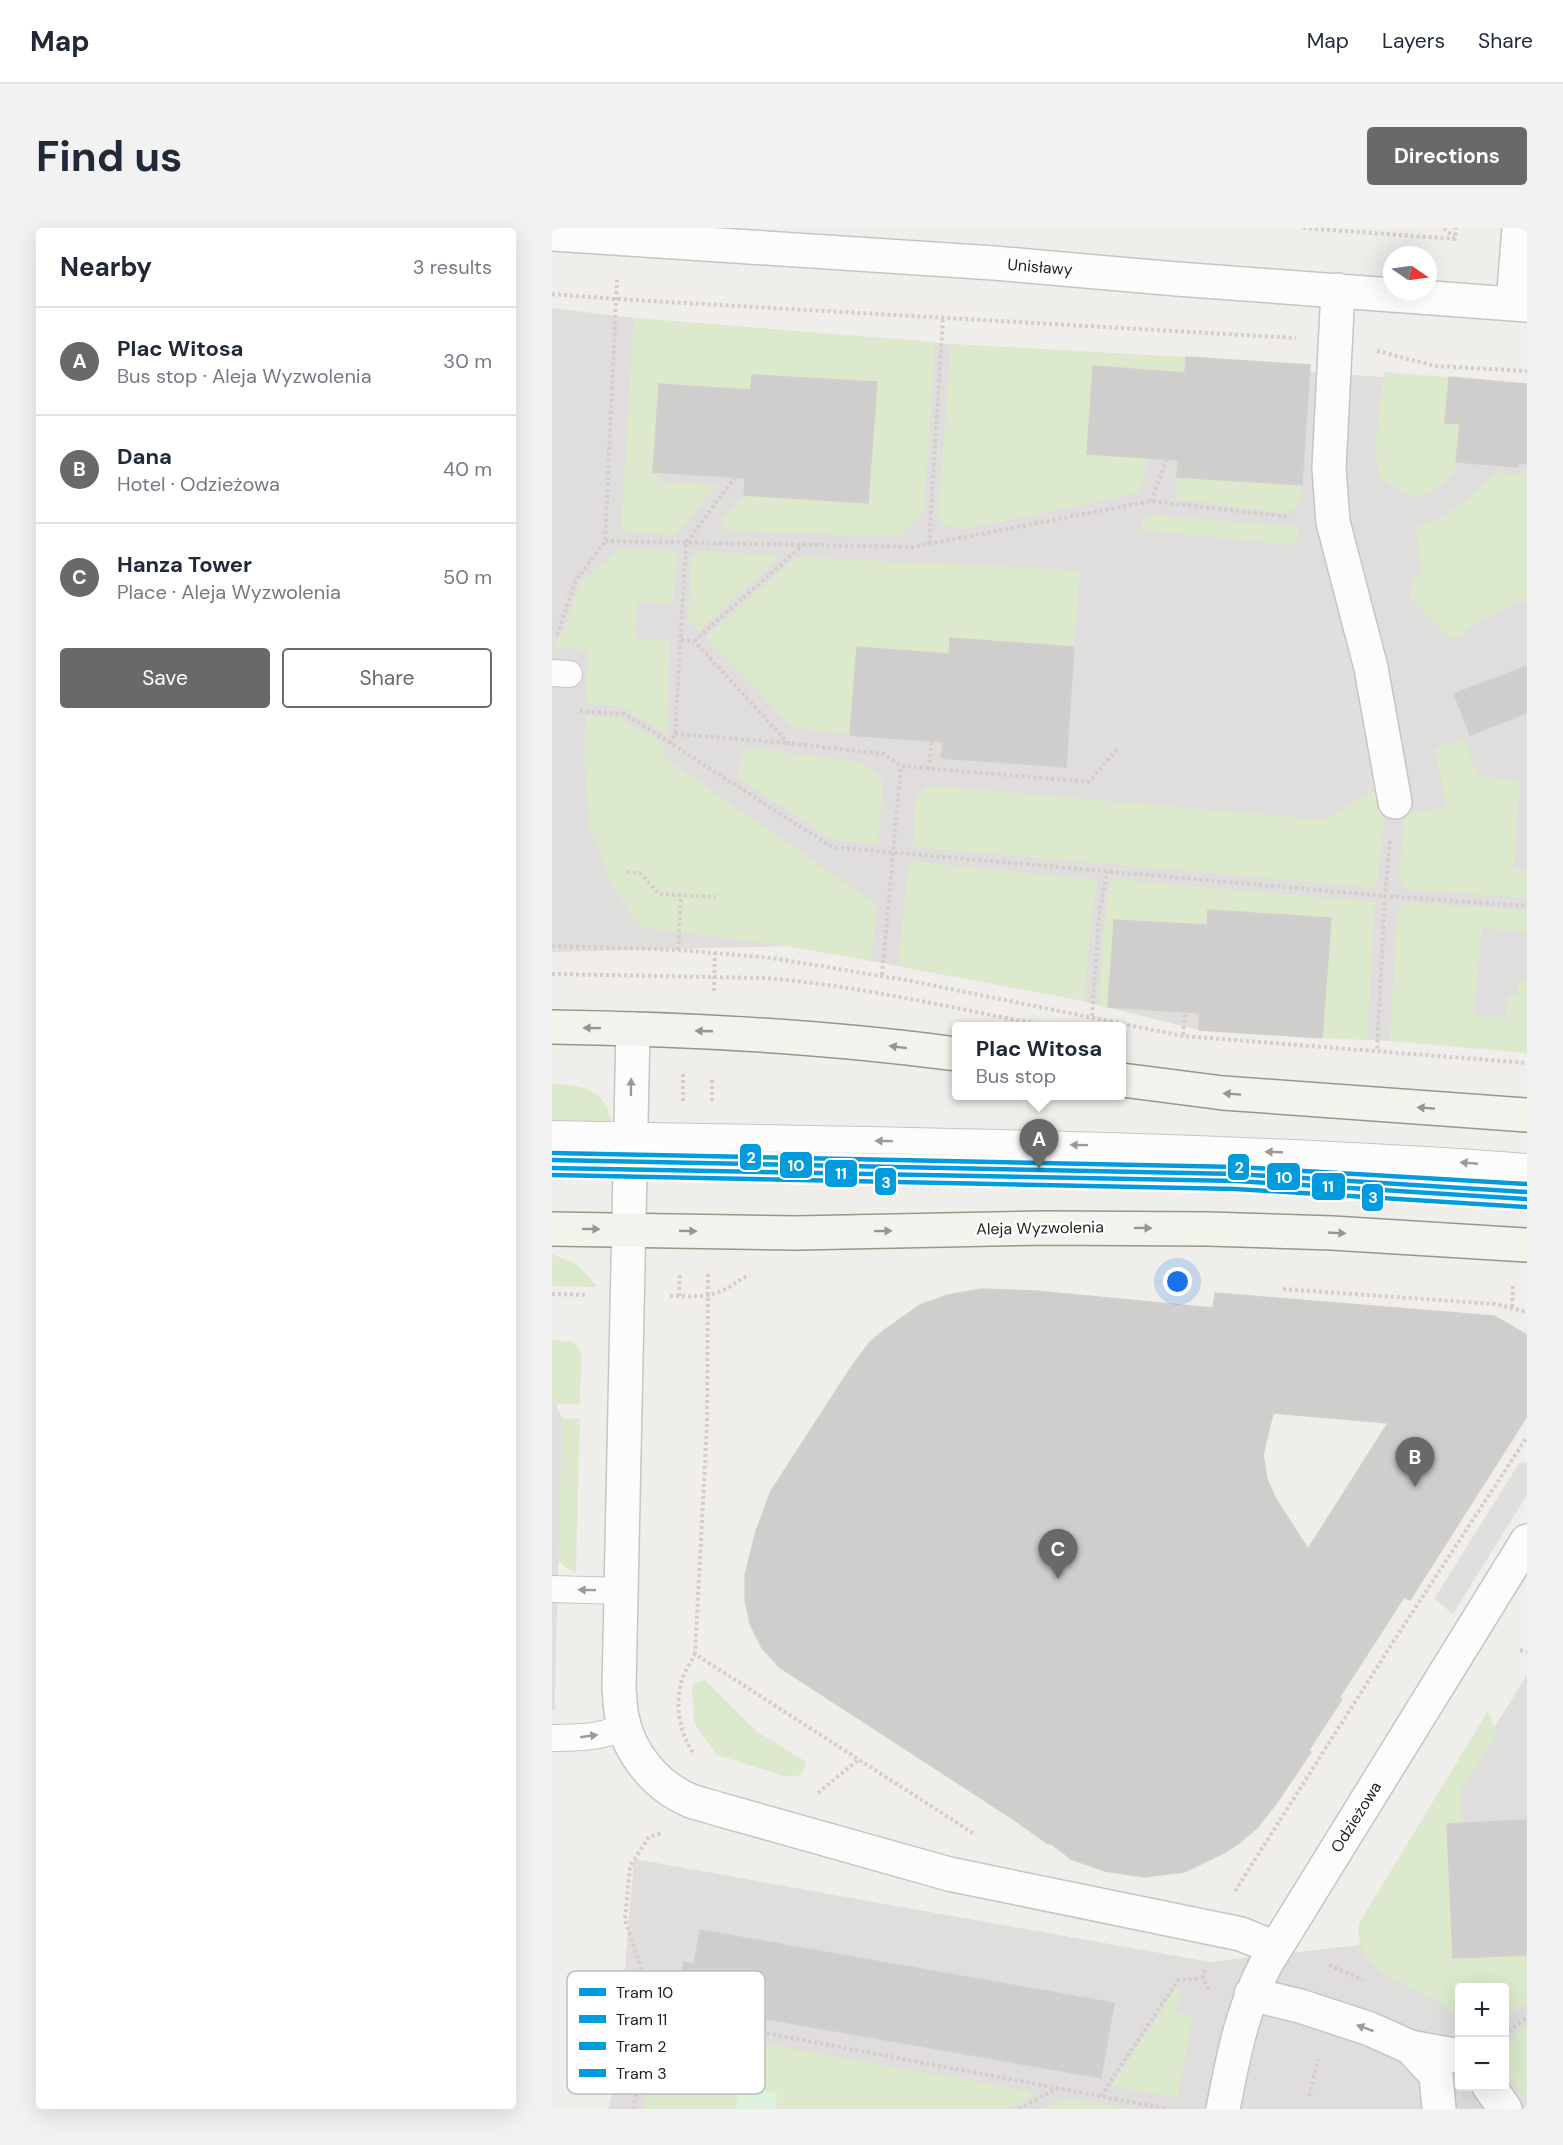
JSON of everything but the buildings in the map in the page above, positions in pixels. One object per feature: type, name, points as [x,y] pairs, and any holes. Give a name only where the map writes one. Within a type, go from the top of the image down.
[{"type":"street","points":[[1519,228],[1520,304]]},
{"type":"street","name":"Unisławy","points":[[552,234],[994,262],[1520,304]]},
{"type":"street","points":[[1338,290],[1329,468],[1333,522],[1371,668],[1395,802]]},
{"type":"street","points":[[552,1027],[806,1037],[952,1053]]},
{"type":"street","points":[[633,1029],[620,1689],[624,1725],[636,1753],[651,1773],[675,1792],[692,1801],[949,1874],[1241,1934],[1275,1948]]},
{"type":"street","points":[[1126,1081],[1223,1093],[1527,1115]]},
{"type":"street","name":"Aleja Wyzwolenia","points":[[552,1229],[796,1233],[1045,1228],[1208,1229],[1341,1233],[1523,1245]]},
{"type":"street","name":"Odzieżowa","points":[[1223,2109],[1236,2042],[1251,1994],[1275,1948],[1527,1541]]},
{"type":"street","points":[[1251,1994],[1370,2029],[1410,2047],[1455,2055]]},
{"type":"street","points":[[1410,2047],[1436,2075],[1438,2109]]},
{"type":"street","points":[[1492,2091],[1505,2109]]},
{"type":"lane","points":[[552,1134],[630,1149],[1237,1174],[1527,1192]]},
{"type":"lane","points":[[552,1160],[630,1149],[1172,1148],[1330,1154],[1527,1167]]},
{"type":"lane","points":[[552,1589],[622,1591]]},
{"type":"lane","points":[[552,1738],[603,1734],[616,1731],[624,1725]]},
{"type":"path","points":[[1303,228],[1455,239]]},
{"type":"path","points":[[1444,228],[1455,239]]},
{"type":"path","points":[[1455,239],[1456,228]]},
{"type":"path","points":[[552,643],[559,631],[575,582],[605,541],[620,238]]},
{"type":"path","points":[[552,294],[1335,340],[1435,366],[1527,371]]},
{"type":"path","points":[[929,544],[943,318]]},
{"type":"path","points":[[1151,501],[1169,454]]},
{"type":"path","points":[[670,744],[675,734],[686,543],[739,472]]},
{"type":"path","points":[[605,541],[913,547],[1151,501],[1333,522]]},
{"type":"path","points":[[694,641],[802,545]]},
{"type":"path","points":[[681,640],[694,641],[788,743]]},
{"type":"path","points":[[573,711],[625,714],[832,847],[1385,896],[1527,906]]},
{"type":"path","points":[[675,734],[788,743],[884,754],[901,766],[1089,782],[1119,747]]},
{"type":"path","points":[[929,769],[932,735]]},
{"type":"path","points":[[882,975],[901,766]]},
{"type":"path","points":[[1377,1051],[1388,852]]},
{"type":"path","points":[[627,872],[639,873],[659,894],[716,897]]},
{"type":"path","points":[[1092,1016],[1099,915],[1107,872]]},
{"type":"path","points":[[678,950],[681,896]]},
{"type":"path","points":[[552,946],[715,952],[805,962],[1119,1022]]},
{"type":"path","points":[[714,995],[715,952]]},
{"type":"path","points":[[552,974],[763,978],[808,982],[1027,1022]]},
{"type":"path","points":[[1183,1036],[1186,1006]]},
{"type":"path","points":[[1126,1023],[1183,1036],[1527,1063]]},
{"type":"path","points":[[679,1296],[680,1265]]},
{"type":"path","points":[[695,1754],[682,1732],[679,1706],[681,1684],[695,1654],[706,1424],[708,1265]]},
{"type":"path","points":[[1283,1289],[1495,1304],[1527,1312]]},
{"type":"path","points":[[552,1294],[591,1295]]},
{"type":"path","points":[[1101,2096],[1178,1980],[1203,1978],[1212,1928],[1395,1638],[1527,1437]]},
{"type":"path","points":[[1520,1650],[1527,1652]]},
{"type":"path","points":[[695,1654],[984,1841]]},
{"type":"path","points":[[815,1796],[858,1759]]},
{"type":"path","points":[[642,1971],[625,1920],[630,1866],[649,1837],[665,1833]]},
{"type":"path","points":[[1509,2031],[1527,2017]]},
{"type":"path","points":[[765,2032],[1168,2109]]},
{"type":"path","points":[[1309,2096],[1318,2059]]},
{"type":"path","points":[[1019,2109],[1057,2089]]},
{"type":"path","points":[[633,2109],[636,2094]]},
{"type":"shaded area","points":[[552,308],[634,318],[951,344],[1311,365],[1310,372],[1527,384],[1527,1049],[1199,1030],[1069,998],[789,946],[552,952]]},
{"type":"shaded area","points":[[552,336],[590,340],[573,569],[557,606],[552,606]]},
{"type":"shaded area","points":[[1121,553],[1326,568],[1385,793],[1107,776]]},
{"type":"shaded area","points":[[552,1401],[556,1404],[562,1418],[555,1710],[552,1711]]},
{"type":"shaded area","points":[[1527,1462],[1527,1495],[1453,1614],[1434,1599],[1519,1463]]},
{"type":"shaded area","points":[[1527,1675],[1527,2109],[608,2109],[612,2094],[765,2094],[765,1971],[624,1971],[634,1859],[1210,1962],[1359,1945]]},
{"type":"green space","points":[[634,318],[935,342],[924,513],[898,537],[726,531],[721,521],[744,495],[868,503],[876,383],[752,375],[750,405],[728,388],[659,384],[653,472],[659,473],[659,482],[718,485],[674,536],[621,531]]},
{"type":"green space","points":[[951,344],[1186,357],[1184,387],[1162,371],[1093,367],[1087,454],[1148,458],[1139,492],[967,529],[944,526],[938,516]]},
{"type":"green space","points":[[1384,372],[1459,378],[1448,388],[1445,422],[1460,424],[1456,471],[1434,491],[1427,494],[1413,495],[1389,485],[1378,468],[1376,442]]},
{"type":"green space","points":[[1523,469],[1527,469],[1527,602],[1517,602],[1473,625],[1462,637],[1449,638],[1410,599],[1412,581],[1422,571],[1416,526],[1450,511],[1497,472],[1523,475]]},
{"type":"green space","points":[[1177,477],[1302,485],[1301,495],[1297,506],[1285,513],[1175,499]]},
{"type":"green space","points":[[1153,515],[1298,527],[1299,534],[1296,542],[1287,545],[1143,530],[1141,520]]},
{"type":"green space","points":[[620,548],[673,551],[677,554],[673,604],[638,602],[635,638],[670,641],[667,734],[623,707],[585,703],[588,650],[553,648],[564,630],[581,581]]},
{"type":"green space","points":[[700,551],[779,555],[699,631],[688,620],[691,559]]},
{"type":"green space","points":[[796,557],[1080,570],[1074,647],[951,638],[948,668],[927,652],[857,647],[850,735],[793,727],[706,638]]},
{"type":"green space","points":[[586,716],[621,718],[665,745],[662,756],[877,905],[871,961],[789,946],[642,928],[611,883],[589,826],[584,755]]},
{"type":"green space","points":[[1464,739],[1477,775],[1520,781],[1514,868],[1527,870],[1527,898],[1407,889],[1399,877],[1405,813],[1447,807],[1435,748]]},
{"type":"green space","points":[[753,748],[852,761],[870,768],[883,782],[878,845],[834,840],[741,780],[738,776],[742,755]]},
{"type":"green space","points":[[929,785],[1325,820],[1383,785],[1387,803],[1376,888],[913,847],[915,800]]},
{"type":"green space","points":[[909,861],[1098,880],[1092,912],[1084,1001],[898,966]]},
{"type":"green space","points":[[1112,879],[1375,902],[1367,1040],[1322,1038],[1331,918],[1208,910],[1206,940],[1183,924],[1114,920],[1108,1007],[1098,1005],[1106,908]]},
{"type":"green space","points":[[1409,902],[1527,911],[1527,932],[1482,928],[1474,1014],[1506,1017],[1508,995],[1517,996],[1519,980],[1527,980],[1527,1053],[1390,1041],[1397,916],[1399,908]]},
{"type":"green space","points":[[552,1084],[591,1091],[604,1103],[612,1124],[552,1124]]},
{"type":"green space","points":[[552,1254],[578,1265],[597,1287],[552,1286]]},
{"type":"green space","points":[[552,1340],[573,1342],[578,1348],[581,1355],[580,1404],[556,1404],[552,1401]]},
{"type":"green space","points":[[562,1418],[580,1419],[576,1572],[566,1568],[558,1561]]},
{"type":"green space","points":[[705,1680],[756,1731],[805,1761],[802,1774],[794,1777],[784,1776],[717,1755],[694,1723],[692,1689],[694,1683]]},
{"type":"green space","points":[[1488,1711],[1497,1734],[1460,1792],[1462,1823],[1447,1824],[1453,1957],[1527,1955],[1527,2002],[1509,2017],[1509,1983],[1455,1983],[1455,2014],[1440,2003],[1398,1982],[1373,1964],[1364,1953],[1359,1939],[1359,1923]]},
{"type":"green space","points":[[1176,1989],[1181,1990],[1175,2013],[1193,2017],[1177,2098],[1111,2086]]},
{"type":"green space","points":[[1527,2025],[1527,2100],[1509,2075],[1509,2040]]},
{"type":"green space","points":[[765,2044],[1029,2090],[1030,2097],[1009,2109],[775,2109],[778,2094],[765,2091]]},
{"type":"green space","points":[[765,2091],[778,2094],[775,2109],[735,2109],[738,2094],[765,2094]]},
{"type":"green space","points":[[646,2094],[738,2094],[735,2109],[643,2109]]},
{"type":"green space","points":[[1070,2098],[1133,2109],[1046,2109],[1045,2107]]},
{"type":"tram line","name":"2","points":[[552,1153],[1237,1167],[1527,1184]]},
{"type":"tram line","name":"10","points":[[552,1160],[1237,1174],[1527,1192]]},
{"type":"tram line","name":"11","points":[[552,1168],[1237,1181],[1527,1199]]},
{"type":"tram line","name":"3","points":[[552,1175],[1236,1189],[1526,1207]]},
{"type":"place","name":"Plac Witosa","points":[[1039,1169]]},
{"type":"place","name":"Dana","points":[[1415,1487]]},
{"type":"place","name":"Hanza Tower","points":[[1058,1579]]}]
